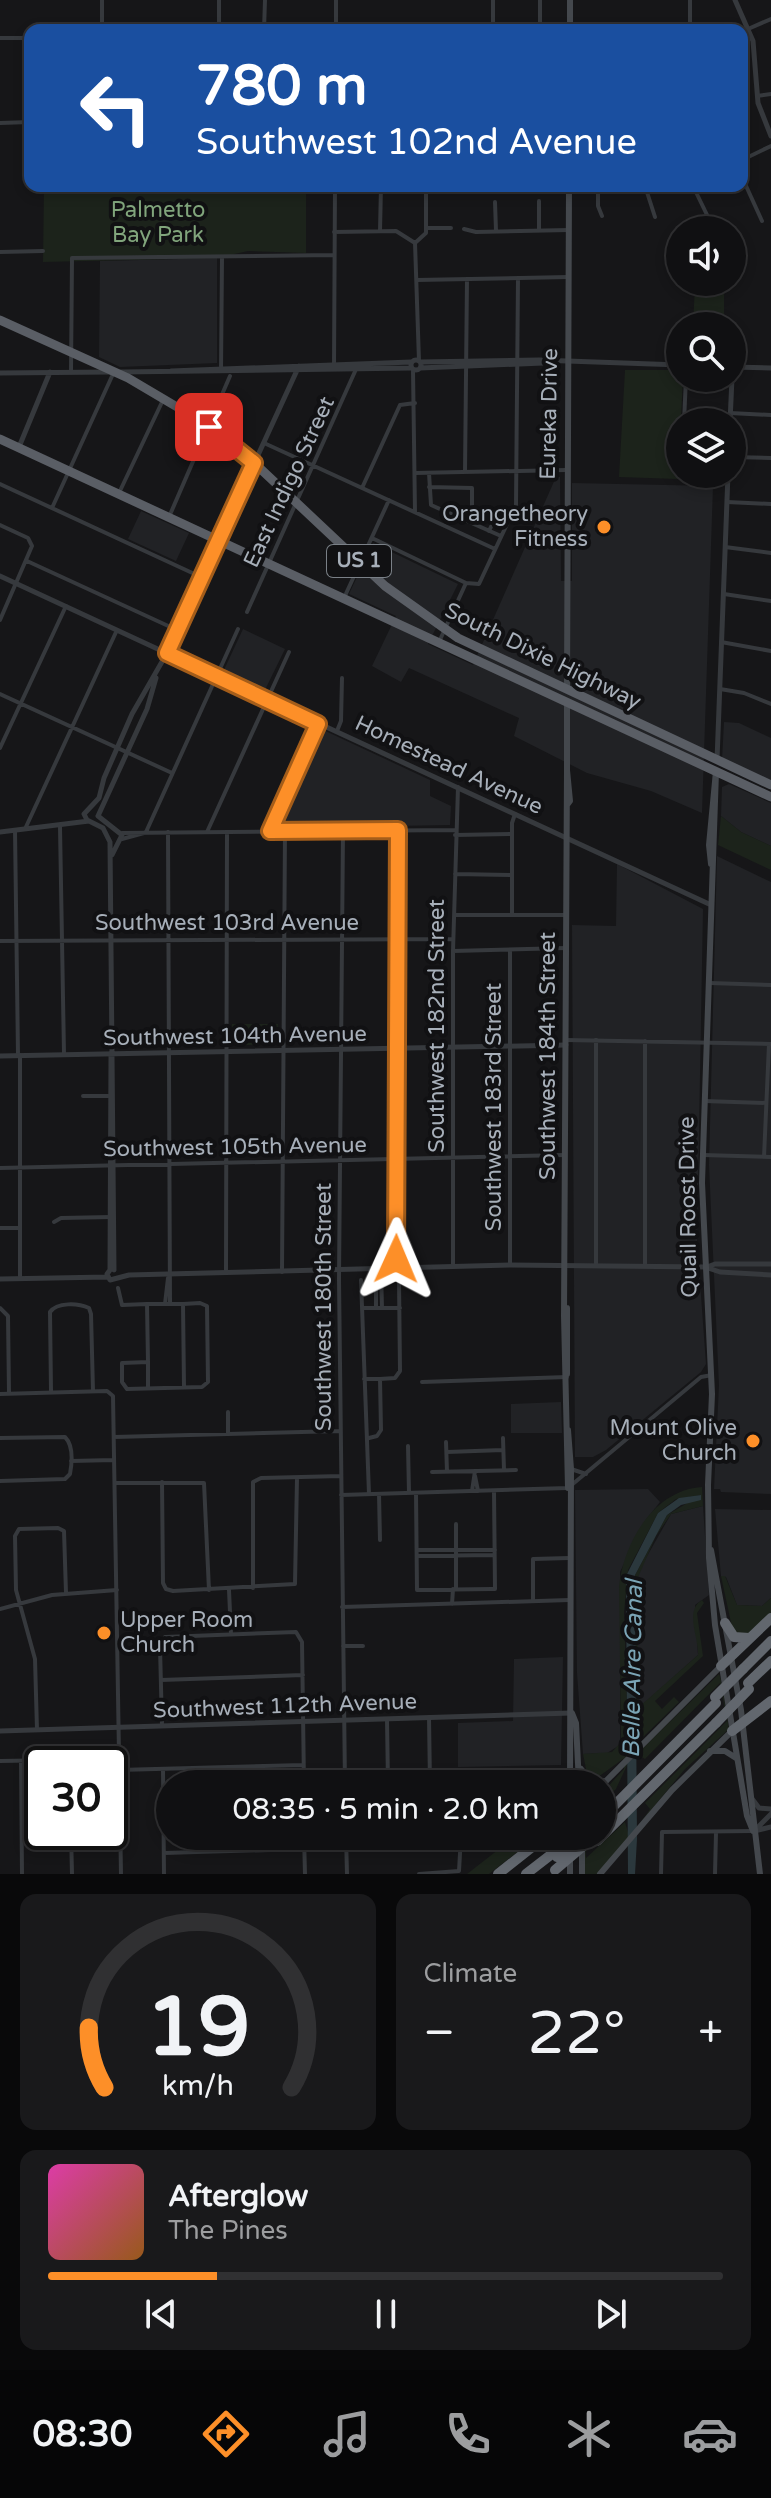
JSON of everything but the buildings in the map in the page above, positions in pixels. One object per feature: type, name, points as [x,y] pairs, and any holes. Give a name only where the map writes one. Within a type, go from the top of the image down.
[{"type":"highway","name":"South Dixie Highway","points":[[0,320],[114,371],[135,376],[209,427],[254,463],[398,597],[470,651],[567,703],[627,725],[716,766],[771,797]]},
{"type":"highway","name":"South Dixie Highway","points":[[0,439],[438,643],[470,651],[567,691],[627,725]]},
{"type":"highway","name":"South Dixie Highway","points":[[716,766],[771,785]]},
{"type":"highway","points":[[721,1666],[771,1618]]},
{"type":"highway","points":[[725,1623],[734,1637],[751,1637]]},
{"type":"highway","points":[[616,1800],[644,1782],[716,1719],[771,1641]]},
{"type":"highway","points":[[744,1679],[771,1648]]},
{"type":"highway","points":[[617,1819],[644,1782],[715,1700],[771,1661]]},
{"type":"highway","points":[[744,1679],[771,1668]]},
{"type":"highway","points":[[732,1731],[771,1701]]},
{"type":"highway","points":[[728,1709],[742,1722]]},
{"type":"highway","points":[[498,1874],[528,1850]]},
{"type":"highway","points":[[534,1874],[562,1850]]},
{"type":"highway","points":[[554,1873],[581,1850]]},
{"type":"highway","points":[[526,1874],[557,1854]]},
{"type":"main road","points":[[570,0],[570,24]]},
{"type":"main road","name":"Eureka Drive","points":[[567,691],[569,192]]},
{"type":"main road","name":"Southwest 184th Street","points":[[567,691],[570,801],[567,805],[567,1308],[564,1330],[571,1469],[568,1488]]},
{"type":"main road","name":"Quail Roost Drive","points":[[716,766],[708,860],[711,864],[703,1155],[712,1375],[708,1485],[721,1666],[760,1874]]},
{"type":"main road","name":"Southwest 184th Street","points":[[568,1430],[565,1451],[572,1713],[570,1770]]},
{"type":"main road","name":"Quail Roost Drive","points":[[711,1550],[732,1656],[744,1679],[742,1722],[753,1831]]},
{"type":"main road","points":[[708,1678],[715,1664],[718,1643]]},
{"type":"main road","points":[[616,1770],[721,1666],[744,1679]]},
{"type":"main road","name":"Southwest 184th Street","points":[[572,1713],[576,1723],[578,1770]]},
{"type":"main road","points":[[600,1874],[710,1751],[732,1731]]},
{"type":"main road","points":[[710,1751],[725,1751],[737,1759]]},
{"type":"main road","points":[[578,1761],[583,1770]]},
{"type":"main road","points":[[738,1767],[748,1778]]},
{"type":"main road","points":[[572,1850],[572,1874]]},
{"type":"main road","points":[[580,1850],[582,1874]]},
{"type":"street","points":[[102,0],[102,24]]},
{"type":"street","points":[[219,0],[219,24]]},
{"type":"street","points":[[264,24],[265,0]]},
{"type":"street","points":[[336,0],[336,24]]},
{"type":"street","points":[[493,0],[493,24]]},
{"type":"street","points":[[540,0],[540,24]]},
{"type":"street","points":[[690,0],[690,24]]},
{"type":"street","points":[[735,0],[746,24]]},
{"type":"street","points":[[771,19],[748,29],[756,55],[757,96],[771,136]]},
{"type":"street","points":[[0,38],[24,38]]},
{"type":"street","points":[[757,96],[771,94]]},
{"type":"street","points":[[0,123],[24,122]]},
{"type":"street","points":[[748,157],[771,146]]},
{"type":"street","points":[[748,190],[762,221]]},
{"type":"street","points":[[334,367],[335,192]]},
{"type":"street","points":[[380,231],[381,192]]},
{"type":"street","points":[[415,243],[425,235],[426,192]]},
{"type":"street","points":[[598,192],[602,216]]},
{"type":"street","points":[[647,192],[655,217]]},
{"type":"street","points":[[696,192],[708,216]]},
{"type":"street","points":[[539,201],[539,231]]},
{"type":"street","points":[[495,202],[496,231]]},
{"type":"street","points":[[426,228],[451,228]]},
{"type":"street","points":[[464,229],[569,230]]},
{"type":"street","points":[[334,232],[401,232],[415,243],[415,512]]},
{"type":"street","points":[[0,252],[43,251]]},
{"type":"street","points":[[71,372],[72,258],[222,258],[246,253],[334,255]]},
{"type":"street","points":[[221,371],[222,258]]},
{"type":"street","points":[[417,280],[568,277]]},
{"type":"street","points":[[372,538],[466,583],[479,584],[516,505],[518,278]]},
{"type":"street","points":[[465,472],[467,279]]},
{"type":"street","points":[[135,376],[170,372],[567,361],[666,365]]},
{"type":"street","name":"East Indigo Street","points":[[247,612],[357,366]]},
{"type":"street","points":[[62,826],[84,814],[99,798],[104,778],[140,698],[167,653],[298,368]]},
{"type":"street","points":[[746,368],[771,368]]},
{"type":"street","points":[[0,373],[114,371],[52,508]]},
{"type":"street","points":[[18,448],[50,372]]},
{"type":"street","points":[[169,517],[230,376]]},
{"type":"street","points":[[118,494],[164,397]]},
{"type":"street","points":[[362,488],[400,405],[415,403]]},
{"type":"street","points":[[746,414],[771,415]]},
{"type":"street","points":[[264,443],[495,549]]},
{"type":"street","points":[[746,457],[771,458]]},
{"type":"street","points":[[415,473],[566,470]]},
{"type":"street","points":[[429,473],[430,504],[501,536]]},
{"type":"street","points":[[0,484],[201,577]]},
{"type":"street","points":[[429,487],[472,488],[472,509],[468,521]]},
{"type":"street","points":[[716,766],[728,488]]},
{"type":"street","points":[[344,598],[389,500]]},
{"type":"street","points":[[727,502],[771,504]]},
{"type":"street","points":[[489,531],[497,514]]},
{"type":"street","points":[[0,525],[32,543],[0,620]]},
{"type":"street","points":[[725,547],[771,553]]},
{"type":"street","points":[[27,561],[178,630]]},
{"type":"street","name":"Homestead Avenue","points":[[0,576],[709,904]]},
{"type":"street","points":[[438,643],[466,583]]},
{"type":"street","points":[[724,594],[771,601]]},
{"type":"street","points":[[0,748],[66,606]]},
{"type":"street","points":[[146,832],[238,629]]},
{"type":"street","points":[[25,829],[117,630]]},
{"type":"street","points":[[721,642],[771,651]]},
{"type":"street","points":[[207,832],[289,652]]},
{"type":"street","points":[[0,832],[62,826],[90,821],[98,815],[147,709],[157,673]]},
{"type":"street","points":[[337,731],[342,719],[342,678]]},
{"type":"street","points":[[720,689],[748,694],[771,704]]},
{"type":"street","points":[[0,694],[172,773]]},
{"type":"street","points":[[270,831],[318,724]]},
{"type":"street","name":"Southwest 182nd Street","points":[[453,1266],[453,939],[458,787]]},
{"type":"street","points":[[92,807],[120,834]]},
{"type":"street","points":[[84,814],[111,840],[112,1273]]},
{"type":"street","points":[[512,915],[512,834],[515,814]]},
{"type":"street","points":[[62,826],[64,1054]]},
{"type":"street","points":[[15,830],[20,1279]]},
{"type":"street","points":[[111,840],[120,834],[146,832],[398,830],[512,834]]},
{"type":"street","points":[[395,1268],[398,830]]},
{"type":"street","points":[[282,1272],[285,831]]},
{"type":"street","name":"Southwest 180th Street","points":[[343,831],[339,1269],[345,1770]]},
{"type":"street","points":[[168,832],[168,1304]]},
{"type":"street","points":[[226,1274],[227,832]]},
{"type":"street","points":[[111,840],[120,834]]},
{"type":"street","points":[[455,874],[512,875]]},
{"type":"street","points":[[454,915],[567,915]]},
{"type":"street","name":"Southwest 103rd Avenue","points":[[0,941],[453,939]]},
{"type":"street","points":[[453,951],[567,948]]},
{"type":"street","name":"Southwest 183rd Street","points":[[510,950],[510,1265]]},
{"type":"street","points":[[707,983],[771,985]]},
{"type":"street","points":[[566,1043],[596,1040],[770,1044],[764,1157]]},
{"type":"street","points":[[596,1040],[596,1265]]},
{"type":"street","points":[[645,1041],[645,1266]]},
{"type":"street","name":"Southwest 104th Avenue","points":[[0,1056],[453,1048],[566,1043]]},
{"type":"street","points":[[83,1096],[111,1096]]},
{"type":"street","points":[[704,1101],[767,1103]]},
{"type":"street","name":"Southwest 105th Avenue","points":[[0,1168],[566,1155]]},
{"type":"street","points":[[703,1155],[771,1157]]},
{"type":"street","points":[[54,1222],[61,1218],[111,1217]]},
{"type":"street","points":[[0,1228],[20,1228]]},
{"type":"street","points":[[0,1279],[112,1273],[169,1276],[510,1265],[707,1267],[720,1272],[768,1275],[768,1264],[715,1264],[707,1267]]},
{"type":"street","points":[[378,1268],[379,1308]]},
{"type":"street","points":[[361,1280],[364,1430],[369,1438],[369,1494]]},
{"type":"street","points":[[364,1379],[393,1378],[400,1372],[399,1280]]},
{"type":"street","points":[[118,1288],[122,1305],[200,1303],[207,1306],[208,1380],[202,1387],[127,1389],[122,1380],[122,1363],[148,1362]]},
{"type":"street","points":[[147,1304],[148,1388]]},
{"type":"street","points":[[183,1304],[184,1387]]},
{"type":"street","points":[[51,1392],[51,1310],[57,1306],[89,1308],[93,1391]]},
{"type":"street","points":[[361,1308],[400,1308]]},
{"type":"street","points":[[2,1309],[9,1393]]},
{"type":"street","points":[[341,1495],[568,1488],[701,1377],[712,1375]]},
{"type":"street","points":[[422,1382],[567,1376]]},
{"type":"street","points":[[369,1438],[377,1436],[381,1430],[380,1379]]},
{"type":"street","points":[[0,1394],[111,1392],[119,1746]]},
{"type":"street","points":[[228,1412],[228,1434]]},
{"type":"street","points":[[114,1437],[340,1431]]},
{"type":"street","points":[[0,1438],[68,1439],[71,1461],[70,1474],[65,1479],[0,1481]]},
{"type":"street","points":[[503,1438],[504,1470]]},
{"type":"street","points":[[446,1442],[447,1472]]},
{"type":"street","points":[[408,1446],[409,1493]]},
{"type":"street","points":[[447,1452],[503,1450]]},
{"type":"street","points":[[71,1461],[114,1460]]},
{"type":"street","points":[[571,1469],[586,1474]]},
{"type":"street","points":[[432,1472],[475,1474],[516,1470]]},
{"type":"street","points":[[475,1474],[475,1491]]},
{"type":"street","points":[[253,1588],[253,1483],[261,1478],[341,1476]]},
{"type":"street","points":[[162,1482],[163,1583],[166,1589],[229,1590],[292,1587],[297,1580],[297,1478]]},
{"type":"street","points":[[115,1483],[204,1482],[209,1590]]},
{"type":"street","points":[[416,1493],[417,1590],[495,1589],[494,1491]]},
{"type":"street","points":[[379,1494],[380,1540]]},
{"type":"street","points":[[452,1604],[456,1589],[456,1524]]},
{"type":"street","points":[[37,1730],[35,1659],[16,1586],[16,1533],[23,1528],[58,1528],[65,1533],[66,1593]]},
{"type":"street","points":[[416,1553],[495,1553]]},
{"type":"street","points":[[533,1601],[533,1559],[569,1558]]},
{"type":"street","points":[[456,1589],[461,1603]]},
{"type":"street","points":[[0,1609],[66,1593],[117,1590]]},
{"type":"street","points":[[229,1590],[231,1634]]},
{"type":"street","points":[[342,1607],[569,1600]]},
{"type":"street","points":[[162,1726],[163,1638],[293,1631],[302,1639],[303,1770]]},
{"type":"street","points":[[343,1646],[363,1646]]},
{"type":"street","points":[[161,1680],[303,1675]]},
{"type":"street","name":"Southwest 112th Avenue","points":[[0,1731],[572,1713]]},
{"type":"street","points":[[429,1717],[430,1770]]},
{"type":"street","points":[[387,1719],[388,1770]]},
{"type":"street","points":[[0,1761],[24,1761]]},
{"type":"street","points":[[21,1761],[22,1874]]},
{"type":"street","points":[[128,1770],[303,1765]]},
{"type":"street","points":[[751,1795],[759,1808],[771,1811],[753,1831]]},
{"type":"street","points":[[661,1874],[662,1832],[716,1833],[771,1827]]},
{"type":"street","points":[[715,1874],[716,1833]]},
{"type":"street","points":[[71,1850],[72,1874]]},
{"type":"street","points":[[121,1850],[121,1874]]},
{"type":"street","points":[[164,1850],[164,1874]]},
{"type":"street","points":[[164,1853],[269,1850]]},
{"type":"street","points":[[304,1850],[305,1874]]},
{"type":"street","points":[[346,1850],[347,1874]]},
{"type":"street","points":[[419,1874],[460,1870],[461,1850]]},
{"type":"shaded area","points":[[217,258],[217,363],[120,367],[99,357],[100,261]]},
{"type":"shaded area","points":[[556,477],[560,477],[561,581],[572,581],[572,483],[713,488],[702,813],[651,791],[587,773],[514,736],[519,718],[409,668],[401,682],[372,666],[396,616],[349,594],[373,543],[458,584],[428,644],[473,665]]},
{"type":"shaded area","points":[[141,511],[189,533],[176,561],[128,539]]},
{"type":"shaded area","points":[[243,629],[285,649],[264,692],[223,672]]},
{"type":"shaded area","points":[[724,722],[739,723],[771,738],[771,783],[722,760]]},
{"type":"shaded area","points":[[319,728],[430,780],[430,796],[451,806],[450,825],[279,828],[277,820]]},
{"type":"shaded area","points":[[729,784],[771,803],[771,846],[741,832],[721,816],[722,787]]},
{"type":"shaded area","points":[[717,856],[771,882],[771,1494],[714,1489],[719,1385],[709,1165]]},
{"type":"shaded area","points":[[617,864],[703,909],[697,1241],[706,1364],[701,1372],[606,1450],[593,1457],[575,1457],[572,925],[616,926]]},
{"type":"shaded area","points":[[561,1402],[562,1433],[511,1433],[511,1404]]},
{"type":"shaded area","points":[[648,1489],[660,1502],[645,1521],[620,1572],[620,1745],[607,1753],[583,1754],[577,1673],[575,1490]]},
{"type":"shaded area","points":[[703,1506],[709,1595],[695,1605],[698,1655],[640,1707],[637,1706],[638,1572],[671,1514]]},
{"type":"shaded area","points":[[715,1509],[771,1510],[771,1598],[762,1606],[737,1605],[726,1577],[721,1576]]},
{"type":"shaded area","points":[[563,1657],[561,1765],[458,1767],[458,1723],[513,1721],[514,1659]]},
{"type":"green space","name":"Palmetto Bay Park","points":[[44,192],[306,192],[306,253],[248,251],[217,258],[43,262]]},
{"type":"green space","points":[[694,296],[724,296],[724,312],[694,312]]},
{"type":"green space","points":[[625,370],[666,370],[666,392],[682,392],[682,408],[666,408],[666,479],[619,477]]},
{"type":"green space","points":[[721,816],[741,832],[771,846],[771,870],[718,845]]},
{"type":"green space","points":[[232,1024],[278,1024],[277,1043],[236,1046],[231,1041]]},
{"type":"green space","points":[[702,1487],[703,1506],[671,1514],[656,1536],[636,1582],[639,1707],[698,1655],[693,1617],[702,1600],[704,1603],[697,1613],[703,1656],[655,1701],[662,1709],[674,1697],[679,1702],[640,1740],[640,1751],[719,1674],[729,1729],[685,1769],[641,1822],[650,1809],[645,1803],[727,1721],[720,1683],[645,1759],[635,1753],[635,1575],[667,1515],[701,1495],[676,1499],[658,1513],[628,1570],[624,1613],[629,1761],[616,1789],[616,1778],[624,1769],[623,1759],[608,1770],[586,1770],[583,1754],[612,1752],[621,1742],[619,1586],[627,1552],[644,1521],[656,1508],[685,1490]]},
{"type":"green space","points":[[721,1576],[725,1576],[737,1605],[762,1606],[771,1598],[771,1615],[744,1637],[733,1632]]},
{"type":"green space","points":[[625,1822],[629,1836],[598,1874],[585,1874],[585,1850],[586,1858],[595,1850],[616,1850],[616,1830]]},
{"type":"green space","points":[[498,1850],[520,1850],[489,1874],[467,1874]]},
{"type":"water","name":"Belle Aire Canal","points":[[701,1495],[701,1500],[681,1505],[667,1515],[635,1575],[637,1839],[635,1874],[628,1874],[626,1576],[658,1513],[679,1498]]},
{"type":"place","name":"Orangetheory Fitness","points":[[604,527]]},
{"type":"place","name":"Mount Olive Church","points":[[753,1441]]},
{"type":"place","name":"Upper Room Church","points":[[104,1633]]},
{"type":"route","points":[[209,427],[254,463],[167,653],[318,724],[280,802],[270,831],[398,830],[396,1259]]}]
